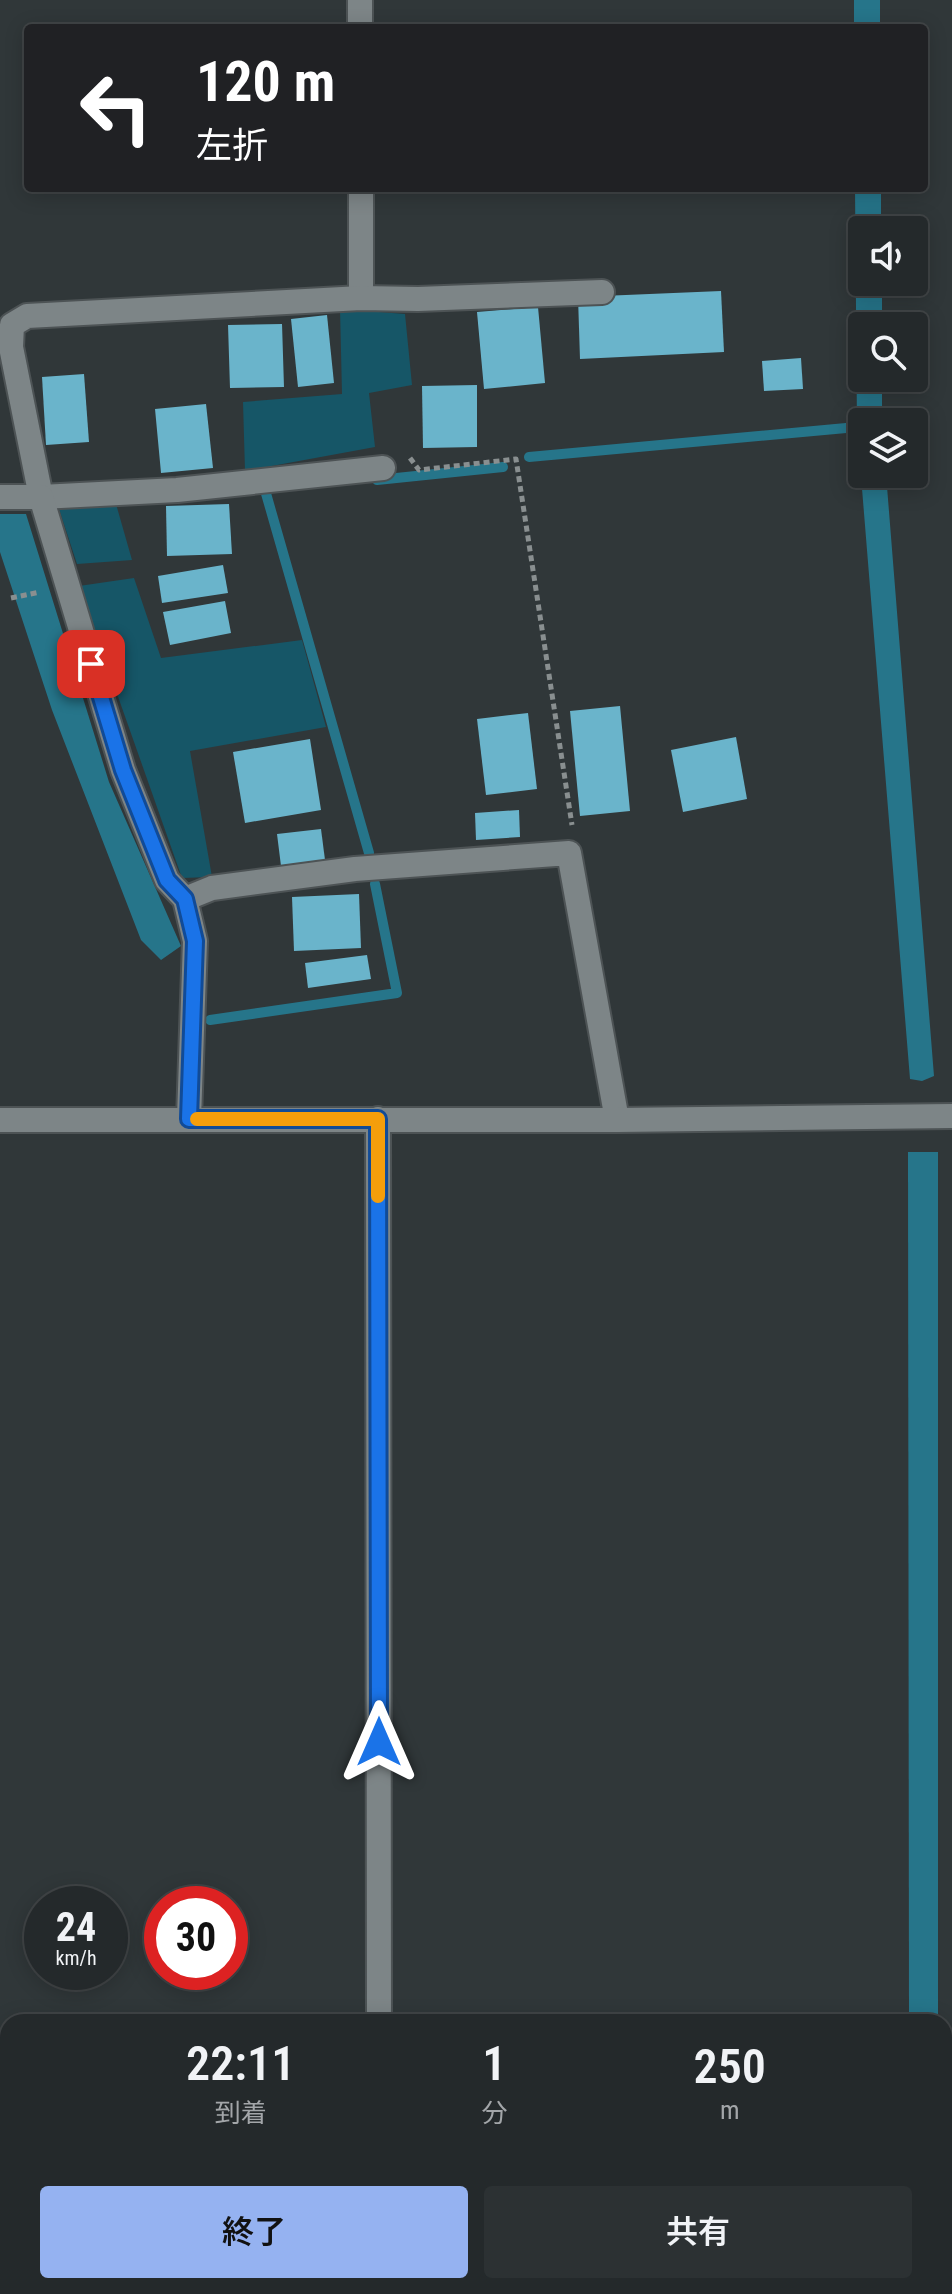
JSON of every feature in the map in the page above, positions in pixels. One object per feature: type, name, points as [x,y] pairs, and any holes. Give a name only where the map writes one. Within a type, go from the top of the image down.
[{"type":"street","points":[[360,0],[360,24]]},
{"type":"street","points":[[361,192],[361,298]]},
{"type":"street","points":[[189,1119],[195,941],[185,899],[167,880],[123,770],[41,497],[11,347],[12,325],[27,316],[361,298],[418,299],[602,292]]},
{"type":"street","points":[[0,497],[177,490],[383,468]]},
{"type":"street","points":[[185,899],[212,888],[355,869],[569,853],[617,1120]]},
{"type":"street","points":[[0,1120],[617,1120],[952,1116]]},
{"type":"street","points":[[378,1119],[379,2014]]},
{"type":"path","points":[[407,453],[419,470],[516,459],[573,835],[569,853]]},
{"type":"shaded area","points":[[854,0],[880,0],[880,24],[854,24]]},
{"type":"shaded area","points":[[855,192],[881,192],[881,216],[855,216]]},
{"type":"shaded area","points":[[856,296],[882,296],[882,312],[856,312]]},
{"type":"shaded area","points":[[340,309],[405,314],[412,385],[369,393],[375,447],[245,471],[243,402],[342,394]]},
{"type":"shaded area","points":[[857,392],[882,392],[882,408],[857,408]]},
{"type":"shaded area","points":[[862,488],[887,488],[934,1076],[922,1081],[910,1079]]},
{"type":"shaded area","points":[[116,504],[132,560],[77,564],[59,509]]},
{"type":"shaded area","points":[[0,514],[26,514],[109,782],[181,946],[161,960],[141,940],[52,710],[0,552]]},
{"type":"shaded area","points":[[134,578],[161,658],[302,640],[326,727],[190,751],[212,877],[182,878],[79,586]]},
{"type":"shaded area","points":[[908,1152],[938,1152],[938,2014],[909,2014]]},
{"type":"building","points":[[721,291],[724,352],[580,359],[578,297]]},
{"type":"building","points":[[538,307],[545,383],[484,389],[477,312]]},
{"type":"building","points":[[327,315],[334,383],[298,387],[291,319]]},
{"type":"building","points":[[282,324],[284,387],[230,388],[228,325]]},
{"type":"building","points":[[801,358],[803,389],[764,391],[762,361]]},
{"type":"building","points":[[84,374],[89,442],[46,445],[42,377]]},
{"type":"building","points":[[477,385],[477,447],[423,448],[422,386]]},
{"type":"building","points":[[206,404],[213,468],[161,473],[155,409]]},
{"type":"building","points":[[229,504],[232,554],[167,556],[166,506]]},
{"type":"building","points":[[223,565],[228,593],[162,603],[158,576]]},
{"type":"building","points":[[225,601],[231,633],[170,645],[163,612]]},
{"type":"building","points":[[620,706],[630,811],[580,816],[570,711]]},
{"type":"building","points":[[528,713],[537,789],[486,795],[477,719]]},
{"type":"building","points":[[736,737],[747,799],[683,812],[671,750]]},
{"type":"building","points":[[310,739],[321,810],[245,823],[233,752]]},
{"type":"building","points":[[519,810],[520,837],[476,840],[475,813]]},
{"type":"building","points":[[321,829],[325,860],[281,866],[277,834]]},
{"type":"building","points":[[359,894],[361,948],[294,951],[292,897]]},
{"type":"building","points":[[367,955],[371,979],[308,988],[305,963]]},
{"type":"waterway","points":[[529,457],[848,428]]},
{"type":"waterway","points":[[377,480],[503,467]]},
{"type":"waterway","points":[[265,490],[369,853]]},
{"type":"waterway","points":[[210,1020],[397,993],[375,884]]},
{"type":"slow traffic","points":[[197,1119],[378,1119],[378,1196]]},
{"type":"route","points":[[91,664],[123,770],[167,880],[185,899],[195,941],[189,1119],[378,1119],[379,1742]]}]
